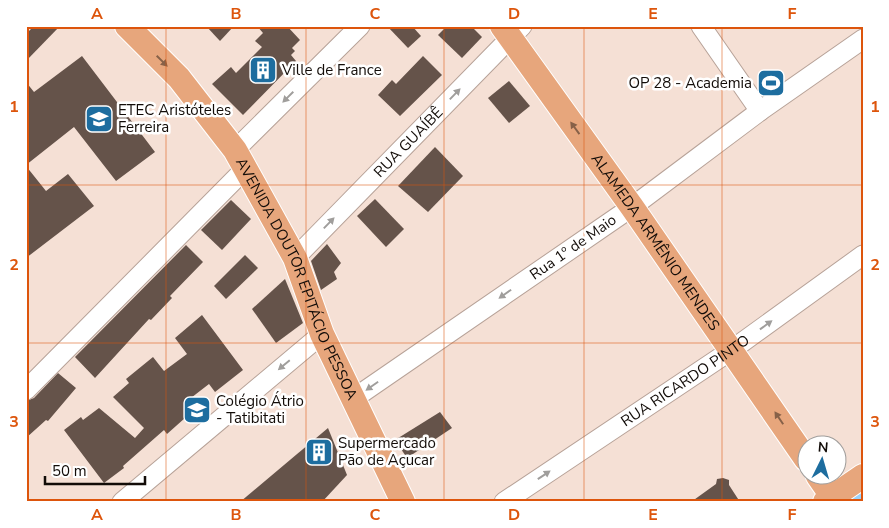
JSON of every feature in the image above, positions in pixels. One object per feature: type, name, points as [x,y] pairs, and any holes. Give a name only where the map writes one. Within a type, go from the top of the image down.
[{"type":"main road","name":"AVENIDA DOUTOR EPITÁCIO PESSOA","points":[[127,26],[179,78],[240,159],[295,258],[322,334],[403,502]]},
{"type":"main road","name":"ALAMEDA ARMÊNIO MENDES","points":[[511,30],[796,444]]},
{"type":"main road","points":[[823,486],[831,500],[863,476]]},
{"type":"street","points":[[26,390],[240,159],[360,26]]},
{"type":"street","points":[[701,26],[760,111]]},
{"type":"street","name":"RUA GUAÍBÊ","points":[[295,258],[511,30]]},
{"type":"street","name":"Rua 1º de Maio","points":[[352,399],[632,206],[760,111],[863,39]]},
{"type":"street","name":"RUA RICARDO PINTO","points":[[504,502],[732,349],[863,255]]},
{"type":"street","points":[[122,502],[322,334]]},
{"type":"building","points":[[34,26],[60,26],[26,61],[26,34]]},
{"type":"building","points":[[206,26],[234,26],[220,41]]},
{"type":"building","name":"Ville de France","points":[[257,26],[287,26],[300,40],[292,48],[295,51],[291,55],[296,61],[243,115],[212,84],[231,67],[236,73],[262,47],[255,41],[263,33]]},
{"type":"building","points":[[387,26],[412,26],[421,36],[408,48]]},
{"type":"building","points":[[447,26],[471,26],[482,37],[462,58],[438,35]]},
{"type":"building","name":"ETEC Aristóteles Ferreira","points":[[82,56],[155,152],[116,181],[74,127],[26,165],[26,82],[34,92]]},
{"type":"building","points":[[423,56],[442,75],[400,116],[378,95],[392,80],[396,84]]},
{"type":"building","points":[[509,81],[530,106],[509,123],[488,98]]},
{"type":"building","points":[[435,147],[463,176],[428,212],[398,186]]},
{"type":"building","points":[[26,166],[46,191],[68,174],[94,206],[26,258]]},
{"type":"building","points":[[375,199],[404,229],[386,247],[357,216]]},
{"type":"building","points":[[231,200],[251,219],[222,250],[201,230]]},
{"type":"building","points":[[327,244],[341,263],[334,272],[337,279],[321,290],[311,261]]},
{"type":"building","points":[[186,245],[203,262],[170,296],[172,298],[151,320],[149,319],[95,378],[75,357]]},
{"type":"building","points":[[245,255],[258,268],[226,299],[214,286]]},
{"type":"building","points":[[285,279],[303,323],[276,343],[252,309]]},
{"type":"building","points":[[202,315],[243,370],[215,392],[209,384],[187,401],[194,410],[167,434],[164,430],[123,466],[124,468],[104,483],[64,430],[81,417],[83,420],[99,408],[135,438],[144,428],[113,397],[129,383],[126,379],[153,357],[164,371],[187,354],[175,338]]},
{"type":"building","points":[[58,373],[76,388],[48,421],[46,420],[26,438],[26,401],[34,398]]},
{"type":"building","points":[[440,412],[452,428],[407,458],[395,440]]},
{"type":"building","name":"Supermercado Pão de Açucar","points":[[328,428],[347,475],[322,502],[240,502]]},
{"type":"building","points":[[717,479],[729,480],[729,485],[740,502],[691,502],[716,484]]},
{"type":"waterway","points":[[859,502],[863,500]]},
{"type":"place","name":"Ville de France","points":[[263,70]]},
{"type":"place","name":"OP 28 - Academia","points":[[771,83]]},
{"type":"place","name":"ETEC Aristóteles Ferreira","points":[[99,119]]},
{"type":"place","name":"Colégio Átrio - Tatibitati","points":[[197,410]]},
{"type":"place","name":"Supermercado Pão de Açucar","points":[[319,452]]}]
